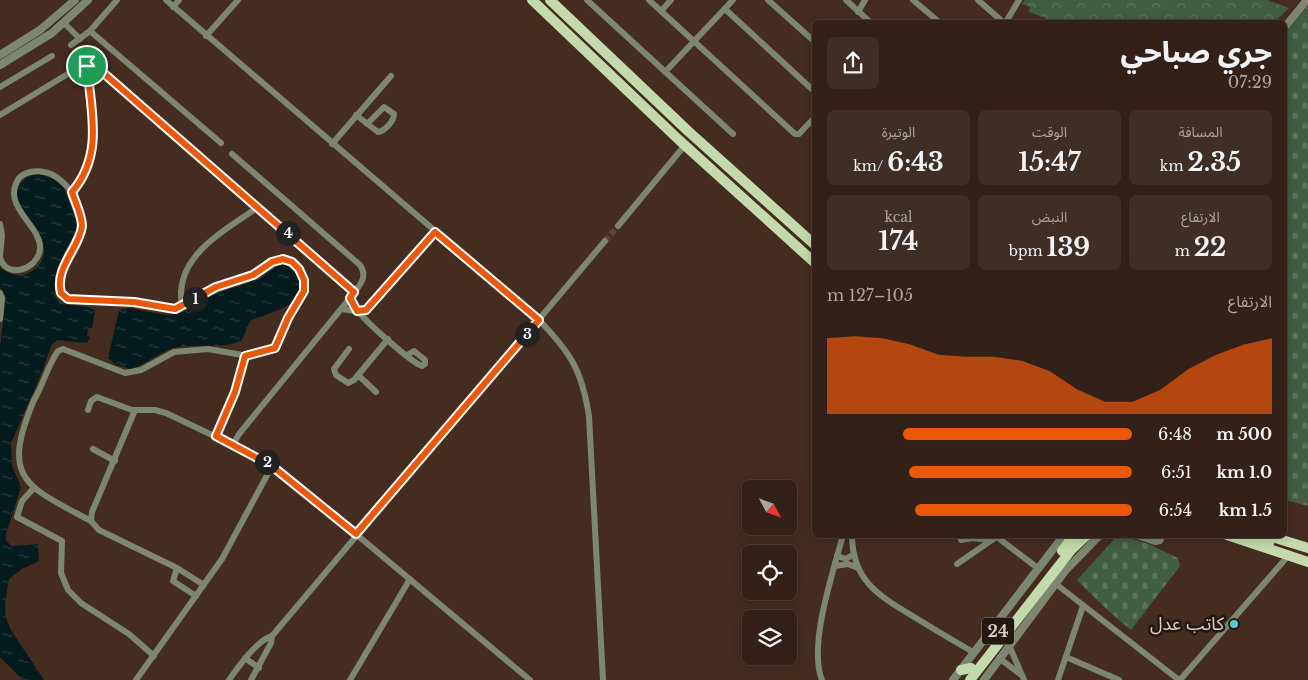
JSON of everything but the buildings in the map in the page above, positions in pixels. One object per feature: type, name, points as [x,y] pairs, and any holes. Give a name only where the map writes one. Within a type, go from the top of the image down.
[{"type":"main road","points":[[532,0],[682,143],[812,260]]},
{"type":"main road","points":[[550,0],[688,131],[812,243]]},
{"type":"main road","points":[[682,143],[688,131]]},
{"type":"main road","name":"24","points":[[970,680],[1072,538]]},
{"type":"main road","name":"24","points":[[964,672],[1084,538]]},
{"type":"main road","points":[[1235,538],[1308,562]]},
{"type":"main road","points":[[1255,538],[1308,555]]},
{"type":"main road","points":[[1276,538],[1308,548]]},
{"type":"street","points":[[0,55],[57,17],[75,0]]},
{"type":"street","points":[[0,65],[39,43],[88,0]]},
{"type":"street","points":[[71,45],[90,31],[117,0]]},
{"type":"street","points":[[166,0],[539,320],[575,363],[586,399],[593,473],[603,680]]},
{"type":"street","points":[[173,7],[179,0]]},
{"type":"street","points":[[206,36],[238,0]]},
{"type":"street","points":[[587,0],[733,134]]},
{"type":"street","points":[[650,0],[795,134],[799,134],[812,120]]},
{"type":"street","points":[[661,11],[671,0]]},
{"type":"street","points":[[665,72],[733,0]]},
{"type":"street","points":[[768,0],[812,39]]},
{"type":"street","points":[[846,0],[868,20]]},
{"type":"street","points":[[858,12],[865,0]]},
{"type":"street","points":[[913,0],[937,20]]},
{"type":"street","points":[[978,0],[1003,20]]},
{"type":"street","points":[[1006,20],[1019,0]]},
{"type":"street","points":[[1287,25],[1307,0]]},
{"type":"street","points":[[725,9],[812,89]]},
{"type":"street","points":[[64,23],[80,39]]},
{"type":"street","points":[[90,31],[221,143]]},
{"type":"street","points":[[8,51],[12,59]]},
{"type":"street","points":[[0,87],[52,56]]},
{"type":"street","points":[[0,115],[76,69],[87,66],[100,70],[258,207],[352,295],[358,311],[365,320],[407,355]]},
{"type":"street","points":[[72,192],[85,173],[94,147],[87,66]]},
{"type":"street","points":[[332,144],[391,76]]},
{"type":"street","points":[[356,115],[367,124]]},
{"type":"street","points":[[618,226],[682,143]]},
{"type":"street","points":[[232,154],[360,265],[363,278],[342,308],[239,434],[233,444]]},
{"type":"street","points":[[0,224],[2,235],[0,256],[2,263],[9,268],[20,270],[31,266],[40,250],[38,241],[18,214],[12,200],[14,186],[19,178],[30,173],[47,172],[57,177],[72,192],[82,224],[61,276],[60,290],[64,297],[68,299],[134,302],[175,309],[216,287],[253,275],[275,261],[283,259],[295,265],[302,274],[304,291],[288,318],[276,346],[271,350],[245,356],[208,349],[174,352],[141,370],[125,373],[64,349],[58,351],[28,411],[15,446],[16,465],[26,485],[32,490],[91,521],[99,530],[177,568],[204,585]]},
{"type":"street","points":[[182,306],[183,281],[194,256],[213,238],[258,207]]},
{"type":"street","points":[[342,308],[358,311],[366,310],[435,232]]},
{"type":"street","points":[[229,680],[245,658],[266,638],[272,636],[356,534],[605,241]]},
{"type":"street","points":[[0,293],[2,298],[0,319]]},
{"type":"street","points":[[349,349],[335,366],[334,371],[346,382],[351,382],[358,375],[388,339]]},
{"type":"street","points":[[216,436],[235,392],[245,356]]},
{"type":"street","points":[[358,375],[376,392]]},
{"type":"street","points":[[88,410],[91,400],[97,398],[135,410],[166,412],[233,444],[272,466],[530,680]]},
{"type":"street","points":[[91,521],[92,512],[135,410]]},
{"type":"street","points":[[94,449],[115,461]]},
{"type":"street","points":[[136,680],[222,558],[272,466]]},
{"type":"street","points":[[32,490],[22,501],[18,517],[62,541],[61,574],[68,590],[81,603],[129,634],[154,656]]},
{"type":"street","points":[[822,680],[817,662],[817,648],[842,538]]},
{"type":"street","points":[[852,538],[858,568],[865,581],[881,597],[973,652]]},
{"type":"street","points":[[961,540],[972,538]]},
{"type":"street","points":[[957,564],[995,538]]},
{"type":"street","points":[[997,538],[1038,569]]},
{"type":"street","points":[[953,680],[964,672],[973,652],[1062,538]]},
{"type":"street","points":[[984,680],[1074,559],[1097,538]]},
{"type":"street","points":[[1143,538],[1155,542],[1160,541],[1162,538]]},
{"type":"street","points":[[838,556],[846,559],[854,554]]},
{"type":"street","points":[[1056,584],[1179,680],[1288,556]]},
{"type":"street","points":[[835,566],[848,564],[858,568]]},
{"type":"street","points":[[177,568],[173,582],[196,596]]},
{"type":"street","points":[[350,680],[410,579]]},
{"type":"street","points":[[1058,680],[1083,606]]},
{"type":"street","points":[[251,680],[271,644],[272,636]]},
{"type":"street","points":[[1009,645],[1022,677]]},
{"type":"street","points":[[1066,657],[1102,677],[1119,680]]},
{"type":"street","points":[[245,658],[259,668]]},
{"type":"street","points":[[999,658],[1022,677]]},
{"type":"green space","points":[[1025,0],[1267,0],[1289,8],[1276,20],[1051,20],[1029,12],[1030,7],[1022,4]]},
{"type":"green space","points":[[1308,6],[1308,506],[1287,501],[1287,32]]},
{"type":"green space","points":[[1115,538],[1128,538],[1149,544],[1178,558],[1180,566],[1131,630],[1077,580]]},
{"type":"water","points":[[39,174],[54,179],[64,188],[77,223],[76,232],[64,253],[54,295],[60,304],[88,307],[95,310],[95,312],[92,328],[89,328],[87,336],[90,337],[87,343],[57,340],[51,346],[42,372],[11,443],[12,466],[21,487],[6,534],[6,540],[11,546],[38,544],[39,561],[22,569],[9,579],[5,604],[6,618],[11,630],[44,680],[23,680],[0,657],[0,346],[6,297],[0,287],[0,268],[10,274],[20,275],[35,269],[42,260],[44,249],[42,239],[18,202],[17,193],[20,184],[24,180]]},
{"type":"water","points":[[277,266],[288,266],[297,273],[301,284],[300,293],[287,306],[250,321],[242,340],[226,345],[181,346],[173,348],[131,369],[116,365],[108,358],[119,310],[129,308],[165,315],[179,314],[217,293],[260,279]]},
{"type":"tunnel","points":[[605,241],[618,226]]},
{"type":"place","name":"كاتب عدل","points":[[1234,624]]},
{"type":"route","points":[[87,66],[100,70],[354,292],[350,298],[357,311],[366,310],[435,232],[539,320],[356,534],[295,482],[256,456],[216,436],[231,404],[245,356],[275,348],[288,318],[302,298],[304,280],[295,265],[280,259],[253,275],[216,287],[175,309],[134,302],[66,299],[61,293],[60,283],[64,265],[82,227],[72,192],[85,173],[94,147],[87,66]]}]
